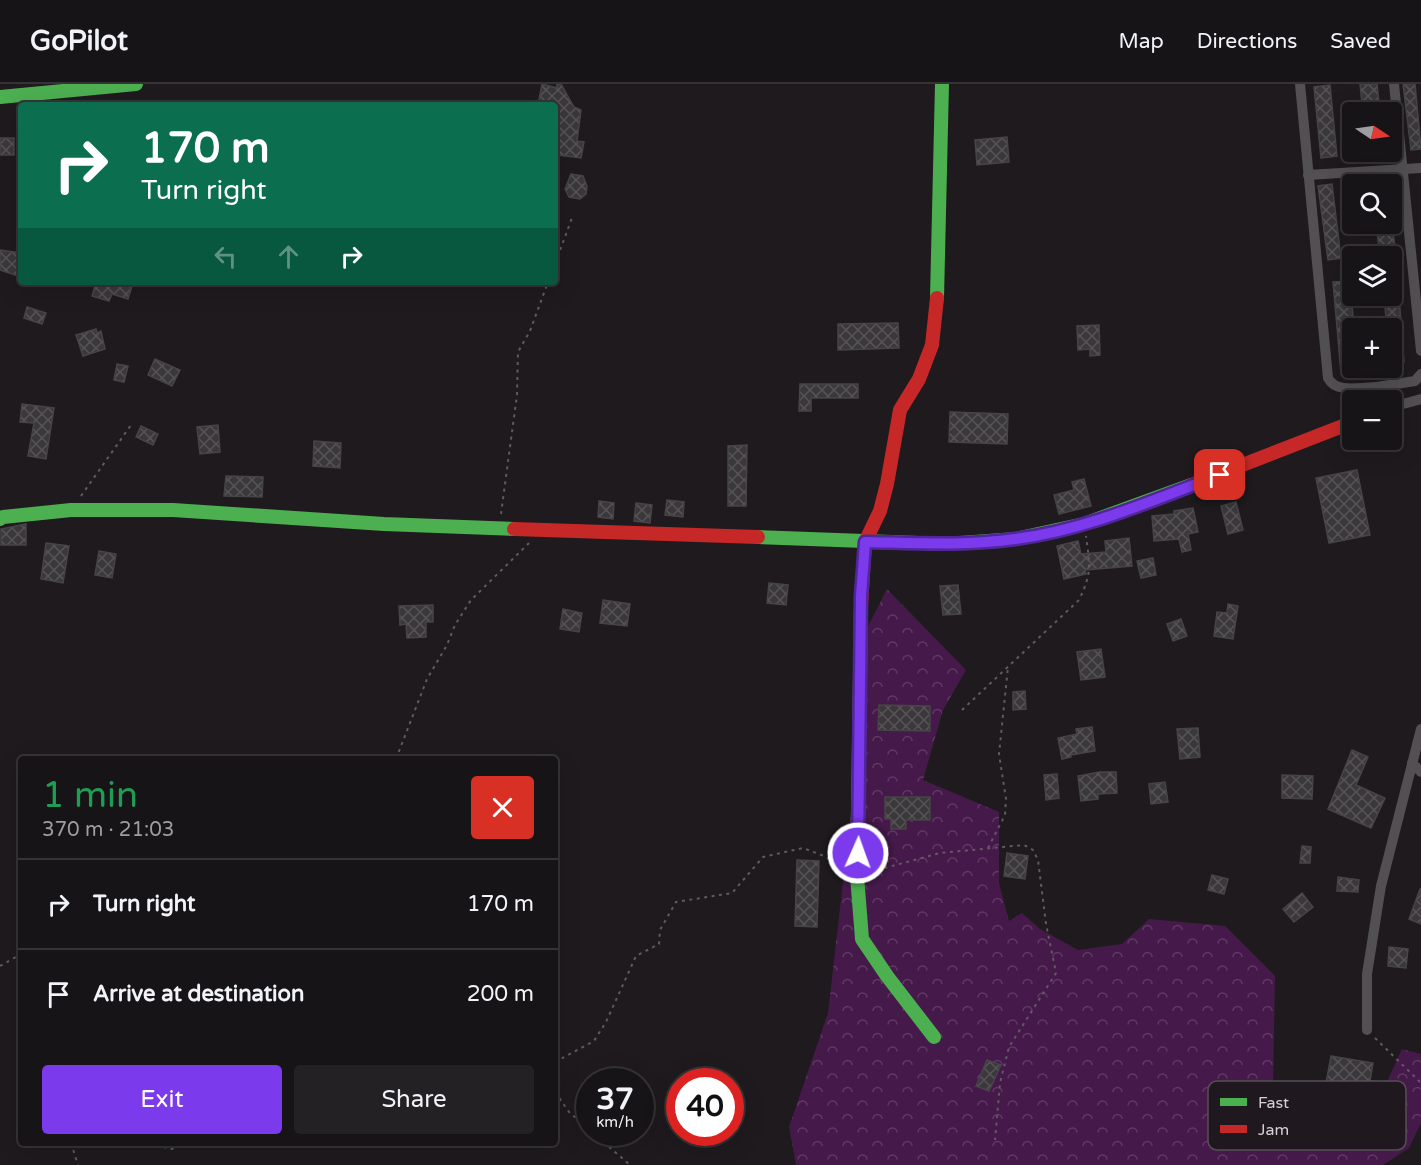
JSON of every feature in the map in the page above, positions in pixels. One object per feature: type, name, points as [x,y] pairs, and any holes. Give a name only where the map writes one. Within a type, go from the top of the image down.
[{"type":"street","points":[[0,97],[136,84]]},
{"type":"street","points":[[934,1037],[862,939],[857,876],[861,596],[865,542],[883,502],[900,410],[919,379],[932,345],[937,302],[942,84]]},
{"type":"street","points":[[1300,84],[1328,378],[1337,388],[1377,387],[1415,381],[1421,374]]},
{"type":"street","points":[[1394,84],[1421,351]]},
{"type":"street","points":[[1308,175],[1421,168]]},
{"type":"street","points":[[1402,404],[1421,399]]},
{"type":"street","points":[[0,519],[71,510],[173,510],[372,523],[946,544],[1016,539],[1084,524],[1241,467],[1342,426]]},
{"type":"street","points":[[1367,1030],[1367,974],[1381,886],[1421,729]]},
{"type":"street","points":[[1412,763],[1421,772]]},
{"type":"path","points":[[558,256],[573,215]]},
{"type":"path","points":[[503,528],[500,513],[517,395],[518,352],[530,331],[547,285]]},
{"type":"path","points":[[71,510],[131,425]]},
{"type":"path","points":[[962,710],[1079,600],[1089,579],[1090,568],[1084,524]]},
{"type":"path","points":[[397,756],[427,679],[447,645],[455,625],[471,600],[542,530]]},
{"type":"path","points":[[988,848],[1005,815],[1006,799],[999,754],[1008,667]]},
{"type":"path","points":[[558,1060],[594,1041],[606,1022],[636,956],[659,944],[660,930],[676,902],[732,894],[763,857],[803,848],[824,856],[857,876],[940,853],[1024,846],[1033,850],[1038,860],[1046,924],[1056,973],[1009,1047],[1000,1083],[995,1140]]},
{"type":"path","points":[[0,966],[18,956]]},
{"type":"path","points":[[1367,1030],[1421,1083]]},
{"type":"path","points":[[558,1096],[576,1118]]},
{"type":"path","points":[[72,1146],[78,1165]]},
{"type":"path","points":[[160,1146],[171,1149],[182,1146]]},
{"type":"path","points":[[608,1146],[630,1165]]},
{"type":"green space","points":[[887,589],[966,670],[943,710],[923,780],[999,812],[999,883],[1009,921],[1022,913],[1040,929],[1078,950],[1122,944],[1149,919],[1225,926],[1275,976],[1273,1081],[1208,1081],[1208,1150],[1406,1150],[1383,1165],[796,1165],[789,1127],[828,1013],[861,725],[860,642]]},
{"type":"green space","points":[[1402,1049],[1421,1054],[1421,1123],[1406,1150],[1406,1081],[1387,1081]]},
{"type":"building","points":[[542,84],[557,88],[557,84],[561,84],[574,107],[581,110],[577,141],[584,142],[581,158],[558,155],[558,102],[539,102]]},
{"type":"building","points":[[1360,84],[1377,84],[1379,102],[1362,102]]},
{"type":"building","points":[[1403,84],[1415,84],[1421,149],[1411,150]]},
{"type":"building","points":[[1330,85],[1337,156],[1321,158],[1314,87]]},
{"type":"building","points":[[1007,137],[1009,162],[977,165],[975,140]]},
{"type":"building","points":[[0,138],[14,138],[14,155],[0,155]]},
{"type":"building","points":[[571,174],[583,176],[587,186],[586,194],[580,199],[569,197],[565,189]]},
{"type":"building","points":[[1332,184],[1341,258],[1328,260],[1318,186]]},
{"type":"building","points":[[1377,234],[1393,234],[1395,246],[1379,246]]},
{"type":"building","points":[[0,250],[18,253],[18,276],[0,270]]},
{"type":"building","points":[[1342,281],[1342,306],[1352,306],[1353,318],[1342,318],[1342,373],[1341,373],[1333,282]]},
{"type":"building","points":[[95,285],[132,286],[128,299],[112,294],[109,301],[92,296]]},
{"type":"building","points":[[1385,306],[1400,306],[1401,318],[1386,318]]},
{"type":"building","points":[[27,307],[46,313],[42,324],[24,318]]},
{"type":"building","points":[[898,323],[899,348],[838,350],[838,324]]},
{"type":"building","points":[[1099,325],[1100,355],[1090,356],[1090,349],[1078,350],[1077,326]]},
{"type":"building","points":[[96,329],[97,333],[101,331],[105,349],[83,356],[76,335]]},
{"type":"building","points":[[1402,336],[1404,362],[1402,362]]},
{"type":"building","points":[[155,359],[180,370],[172,386],[148,375]]},
{"type":"building","points":[[117,364],[128,366],[124,382],[114,380]]},
{"type":"building","points":[[800,384],[858,384],[858,398],[811,398],[811,411],[799,411]]},
{"type":"building","points":[[22,404],[54,408],[46,459],[28,456],[34,423],[20,422]]},
{"type":"building","points":[[950,412],[1008,414],[1007,444],[949,442]]},
{"type":"building","points":[[218,425],[220,452],[200,454],[197,427]]},
{"type":"building","points":[[141,426],[158,434],[153,445],[136,437]]},
{"type":"building","points":[[314,441],[341,443],[340,468],[313,466]]},
{"type":"building","points":[[747,445],[746,506],[728,506],[728,446]]},
{"type":"building","points":[[1357,470],[1370,535],[1329,543],[1316,478]]},
{"type":"building","points":[[226,476],[263,477],[262,497],[224,496]]},
{"type":"building","points":[[1084,479],[1091,506],[1059,514],[1054,495],[1074,490],[1072,482]]},
{"type":"building","points":[[667,500],[684,502],[683,517],[665,515]]},
{"type":"building","points":[[599,501],[614,503],[613,519],[598,517]]},
{"type":"building","points":[[1236,502],[1243,530],[1228,534],[1221,506]]},
{"type":"building","points":[[636,503],[652,505],[650,523],[634,521]]},
{"type":"building","points":[[1193,508],[1198,532],[1188,534],[1191,550],[1182,552],[1179,539],[1154,541],[1152,516],[1174,514],[1174,511]]},
{"type":"building","points":[[26,524],[26,545],[1,545],[1,529]]},
{"type":"building","points":[[1129,538],[1132,566],[1085,570],[1086,574],[1064,579],[1057,546],[1078,541],[1081,554],[1106,552],[1105,541]]},
{"type":"building","points":[[46,543],[69,546],[63,583],[41,579]]},
{"type":"building","points":[[99,551],[116,554],[112,578],[95,575]]},
{"type":"building","points":[[1153,558],[1156,575],[1141,578],[1137,561]]},
{"type":"building","points":[[769,583],[788,585],[786,605],[767,603]]},
{"type":"building","points":[[958,585],[961,614],[943,615],[940,586]]},
{"type":"building","points":[[603,600],[630,604],[627,626],[600,623]]},
{"type":"building","points":[[1228,604],[1238,606],[1233,639],[1214,636],[1217,612],[1227,613]]},
{"type":"building","points":[[433,605],[433,622],[426,622],[426,637],[407,638],[406,624],[400,625],[399,606]]},
{"type":"building","points":[[563,609],[582,613],[579,632],[560,629]]},
{"type":"building","points":[[1181,619],[1187,636],[1173,641],[1167,624]]},
{"type":"building","points":[[1101,649],[1105,677],[1081,680],[1077,652]]},
{"type":"building","points":[[1025,691],[1026,709],[1013,710],[1013,692]]},
{"type":"building","points":[[879,705],[930,706],[930,731],[878,730]]},
{"type":"building","points":[[1092,727],[1095,751],[1062,759],[1058,738],[1077,734],[1076,729]]},
{"type":"building","points":[[1198,728],[1200,757],[1180,759],[1177,729]]},
{"type":"building","points":[[1352,750],[1368,757],[1356,785],[1385,798],[1371,828],[1328,809]]},
{"type":"building","points":[[1116,772],[1117,793],[1098,794],[1098,799],[1081,801],[1078,776]]},
{"type":"building","points":[[1057,774],[1059,798],[1046,800],[1044,775]]},
{"type":"building","points":[[1282,775],[1313,776],[1312,799],[1282,798]]},
{"type":"building","points":[[1165,782],[1168,802],[1151,804],[1149,784]]},
{"type":"building","points":[[885,797],[930,797],[930,820],[906,820],[906,829],[891,829],[891,819],[885,819]]},
{"type":"building","points":[[1302,846],[1311,847],[1310,863],[1300,863]]},
{"type":"building","points":[[1007,853],[1028,856],[1025,879],[1004,876]]},
{"type":"building","points":[[797,860],[819,861],[817,927],[795,926]]},
{"type":"building","points":[[1212,875],[1228,879],[1224,894],[1208,890]]},
{"type":"building","points":[[1338,877],[1359,880],[1358,892],[1337,891]]},
{"type":"building","points":[[1421,889],[1421,924],[1409,919]]},
{"type":"building","points":[[1302,893],[1313,907],[1294,922],[1283,909]]},
{"type":"building","points":[[1389,947],[1408,949],[1406,968],[1388,966]]},
{"type":"building","points":[[1331,1056],[1373,1063],[1370,1081],[1326,1081]]},
{"type":"building","points":[[987,1060],[1001,1065],[989,1091],[976,1086]]},
{"type":"traffic: fast","points":[[0,97],[136,84]]},
{"type":"traffic: fast","points":[[937,298],[942,84]]},
{"type":"traffic: fast","points":[[758,537],[946,544],[1016,539],[1084,524],[1191,485]]},
{"type":"traffic: fast","points":[[0,519],[71,510],[173,510],[384,524],[514,529]]},
{"type":"traffic: fast","points":[[861,606],[857,876],[862,939],[934,1037]]},
{"type":"traffic: jam","points":[[861,606],[865,542],[880,511],[900,410],[919,379],[932,345],[937,298]]},
{"type":"traffic: jam","points":[[1191,485],[1342,426]]},
{"type":"traffic: jam","points":[[514,529],[758,537]]},
{"type":"route","points":[[858,853],[861,596],[865,542],[946,544],[1016,539],[1117,514],[1220,475]]}]
